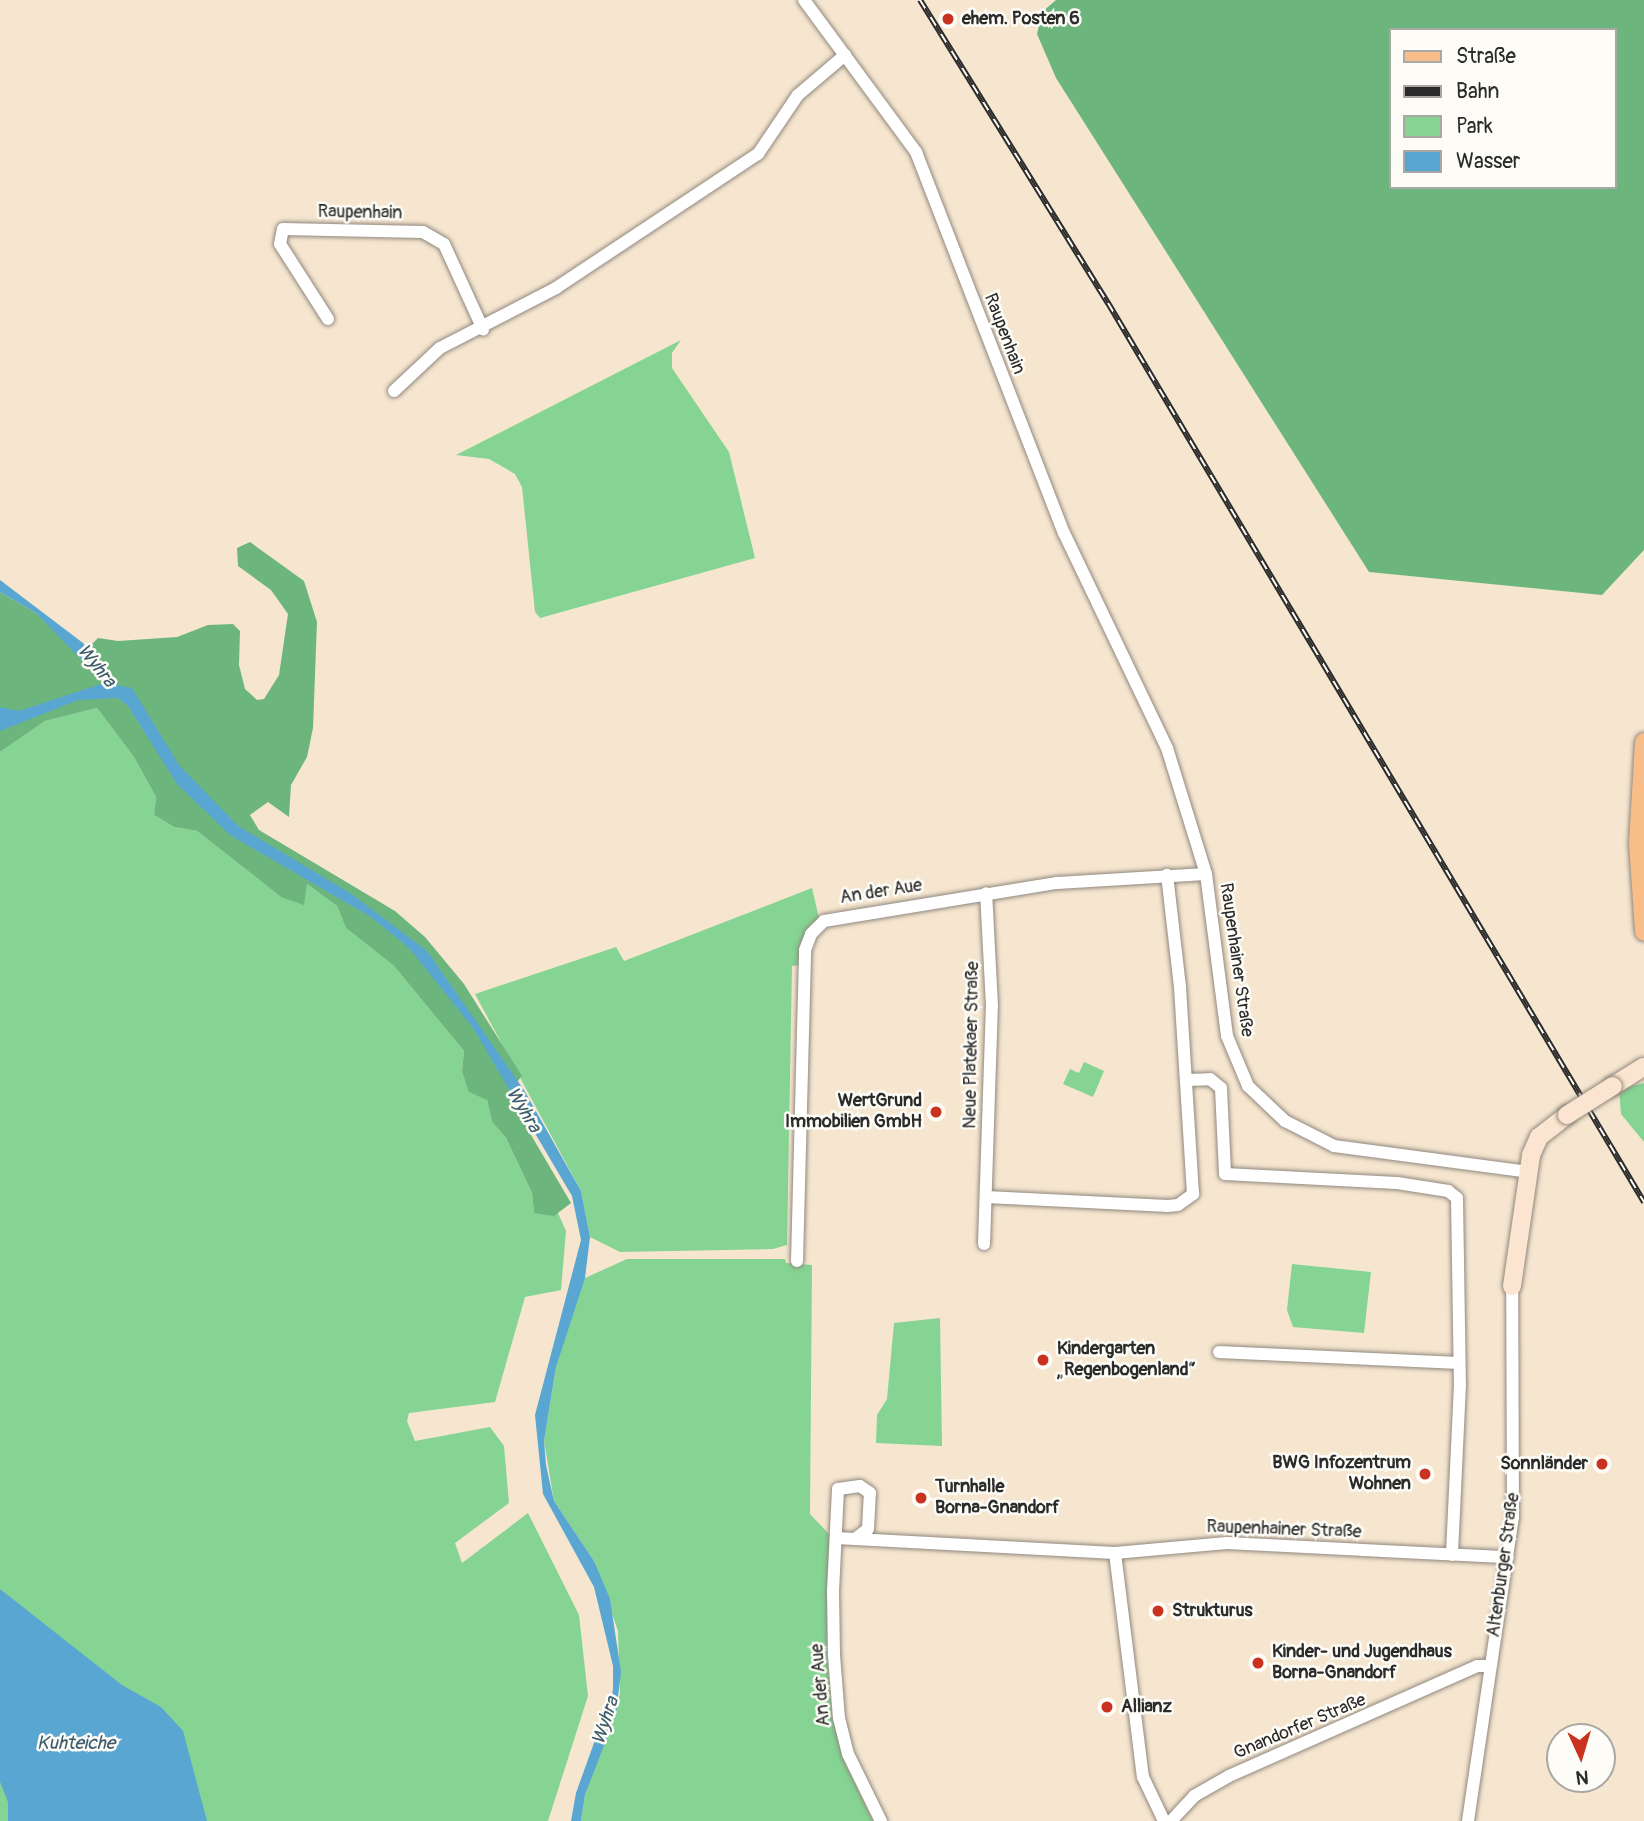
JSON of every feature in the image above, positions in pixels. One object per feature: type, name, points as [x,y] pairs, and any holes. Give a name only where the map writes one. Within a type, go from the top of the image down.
[{"type":"main road","points":[[1644,742],[1639,863],[1644,931]]},
{"type":"street","name":"Raupenhain","points":[[804,0],[916,152],[1064,533],[1112,636]]},
{"type":"street","points":[[394,391],[440,348],[483,329],[556,288],[758,155],[798,95],[845,55]]},
{"type":"street","name":"Raupenhain","points":[[328,319],[280,244],[283,229],[423,232],[444,244],[483,329]]},
{"type":"street","name":"Raupenhainer Straße","points":[[1112,636],[1167,748],[1206,874],[1227,1036],[1235,1063],[1266,1107],[1305,1134],[1334,1146],[1528,1172]]},
{"type":"street","points":[[986,1197],[1168,1206],[1178,1205],[1193,1194],[1167,874]]},
{"type":"street","name":"An der Aue","points":[[797,1261],[805,950],[811,934],[824,921],[841,915],[986,893],[1167,874],[1206,874]]},
{"type":"street","name":"Neue Platekaer Straße","points":[[984,1244],[992,1006],[986,893]]},
{"type":"street","name":"Altenburger Straße","points":[[1468,1821],[1508,1557],[1516,1473],[1512,1286],[1528,1172],[1539,1137],[1567,1115],[1644,1068]]},
{"type":"street","points":[[1185,1080],[1209,1079],[1221,1088],[1225,1174],[1342,1179],[1448,1191],[1460,1207],[1459,1363],[1452,1555]]},
{"type":"street","points":[[1219,1352],[1459,1363]]},
{"type":"street","name":"An der Aue","points":[[855,1539],[869,1529],[870,1493],[849,1485],[838,1489],[833,1604],[839,1718],[855,1774],[881,1821]]},
{"type":"street","points":[[836,1538],[855,1539]]},
{"type":"street","name":"Raupenhainer Straße","points":[[855,1539],[1115,1553],[1227,1543],[1508,1557]]},
{"type":"street","points":[[1115,1553],[1143,1777],[1164,1821]]},
{"type":"street","name":"Gnandorfer Straße","points":[[1171,1821],[1194,1796],[1229,1776],[1477,1666],[1490,1667]]},
{"type":"green space","points":[[1056,0],[1644,0],[1644,550],[1602,595],[1369,572],[1056,78],[1037,34],[1042,12]]},
{"type":"green space","points":[[681,340],[672,353],[672,368],[729,452],[755,558],[540,618],[535,612],[522,487],[515,474],[489,459],[456,455]]},
{"type":"green space","points":[[250,542],[304,581],[317,622],[313,728],[307,757],[291,785],[289,817],[268,802],[250,815],[259,830],[395,911],[425,937],[464,984],[522,1076],[507,1094],[571,1203],[554,1216],[534,1213],[532,1193],[506,1138],[492,1122],[487,1100],[469,1092],[462,1071],[464,1051],[394,966],[346,928],[337,906],[307,884],[304,905],[281,897],[197,831],[174,827],[154,815],[156,797],[134,757],[97,708],[45,721],[0,752],[0,592],[36,613],[81,655],[98,638],[118,641],[177,637],[208,625],[233,624],[240,631],[239,665],[245,689],[257,700],[264,699],[279,675],[288,614],[271,590],[238,566],[237,548]]},
{"type":"green space","points":[[97,708],[134,757],[156,797],[154,815],[174,827],[197,831],[281,897],[307,884],[337,906],[346,928],[394,966],[464,1051],[462,1071],[487,1100],[492,1122],[506,1138],[532,1193],[534,1213],[558,1213],[566,1231],[561,1290],[525,1297],[495,1402],[409,1413],[407,1421],[415,1441],[490,1427],[504,1446],[509,1503],[455,1543],[462,1563],[528,1513],[579,1615],[588,1696],[548,1821],[0,1821],[0,752],[45,721]]},
{"type":"green space","points":[[812,888],[819,918],[806,930],[799,965],[792,966],[787,1245],[773,1249],[620,1252],[590,1237],[581,1191],[475,994],[616,947],[624,961]]},
{"type":"green space","points":[[1084,1062],[1104,1071],[1093,1097],[1063,1084],[1070,1069],[1079,1073]]},
{"type":"green space","points":[[1644,1083],[1644,1142],[1621,1114],[1619,1089]]},
{"type":"green space","points":[[627,1259],[785,1259],[786,1263],[812,1265],[810,1514],[830,1535],[827,1653],[832,1715],[845,1762],[873,1821],[581,1821],[585,1795],[620,1694],[618,1631],[594,1561],[554,1501],[544,1441],[556,1367],[579,1288],[585,1278]]},
{"type":"green space","points":[[1292,1264],[1371,1272],[1364,1333],[1293,1327],[1287,1310]]},
{"type":"green space","points":[[940,1318],[942,1446],[876,1443],[877,1415],[887,1399],[894,1323]]},
{"type":"water","name":"Wyhra","points":[[0,580],[83,643],[116,685],[132,688],[179,765],[238,826],[350,893],[427,951],[524,1090],[581,1191],[590,1237],[585,1278],[556,1367],[544,1441],[554,1501],[594,1561],[610,1599],[621,1672],[616,1714],[585,1795],[581,1821],[571,1821],[576,1793],[613,1690],[613,1666],[594,1587],[543,1494],[535,1415],[581,1240],[572,1196],[473,1028],[409,948],[371,917],[230,835],[177,784],[128,706],[118,698],[78,700],[0,731],[0,707],[19,711],[104,683],[36,613],[0,592]]},
{"type":"water","name":"Kuhteiche","points":[[0,1589],[122,1685],[161,1707],[183,1731],[207,1821],[8,1821],[8,1802],[0,1782]]},
{"type":"railway","points":[[920,0],[1108,303],[1644,1202]]},
{"type":"place","name":"ehem. Posten 6","points":[[948,19]]},
{"type":"place","name":"WertGrund Immobilien GmbH","points":[[936,1112]]},
{"type":"place","name":"Kindergarten „Regenbogenland“","points":[[1043,1360]]},
{"type":"place","name":"Sonnländer","points":[[1602,1464]]},
{"type":"place","name":"BWG Infozentrum Wohnen","points":[[1425,1474]]},
{"type":"place","name":"Turnhalle Borna-Gnandorf","points":[[921,1498]]},
{"type":"place","name":"Strukturus","points":[[1158,1611]]},
{"type":"place","name":"Kinder- und Jugendhaus Borna-Gnandorf","points":[[1258,1663]]},
{"type":"place","name":"Allianz","points":[[1107,1707]]}]
